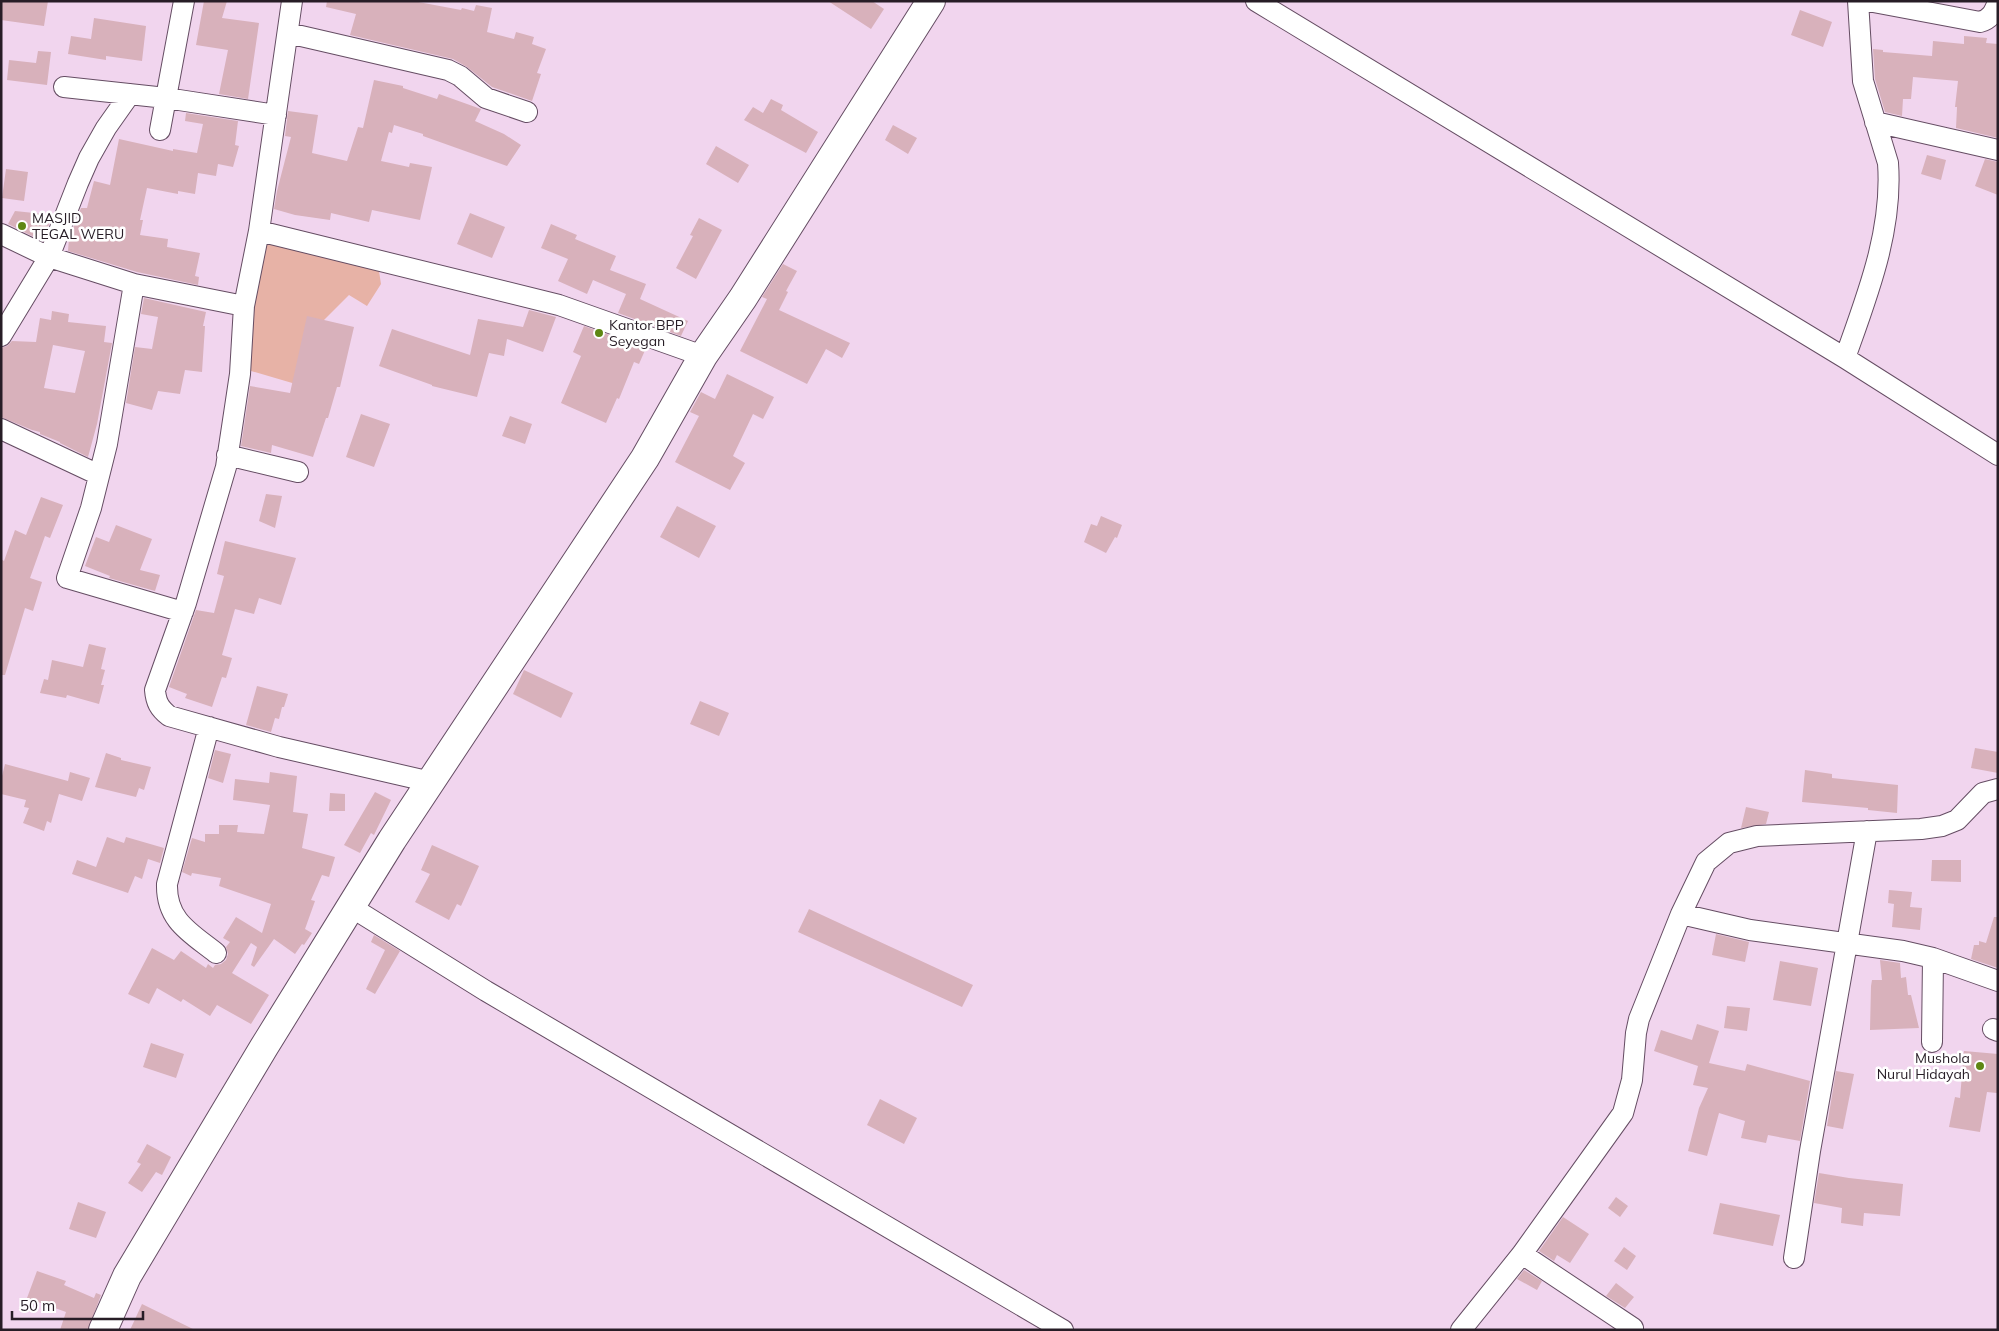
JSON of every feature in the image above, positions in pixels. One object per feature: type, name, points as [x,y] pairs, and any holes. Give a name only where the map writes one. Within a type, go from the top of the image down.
[{"type":"main road","points":[[103,1330],[127,1276],[264,1046],[392,840],[645,458],[703,356],[748,289],[931,1]]},
{"type":"street","points":[[160,130],[184,1]]},
{"type":"street","points":[[292,1],[259,231],[244,306],[240,374],[226,467],[182,612],[155,690],[156,700],[160,709],[169,716],[279,747],[431,782]]},
{"type":"street","points":[[1256,1],[1844,358],[1998,455]]},
{"type":"street","points":[[1844,358],[1871,285],[1883,231],[1888,192],[1888,163],[1863,81],[1858,1]]},
{"type":"street","points":[[1868,1],[1980,22],[1987,20],[1993,14],[1998,2]]},
{"type":"street","points":[[288,33],[448,70],[460,76],[486,98],[527,112]]},
{"type":"street","points":[[64,87],[166,98],[276,115]]},
{"type":"street","points":[[1,336],[49,257],[89,158],[106,128],[130,94]]},
{"type":"street","points":[[1875,122],[1998,150]]},
{"type":"street","points":[[259,231],[560,304],[703,356]]},
{"type":"street","points":[[1,234],[49,257],[134,284],[244,306]]},
{"type":"street","points":[[134,284],[107,444],[91,508],[67,578],[182,612]]},
{"type":"street","points":[[1,429],[99,475]]},
{"type":"street","points":[[227,455],[298,472]]},
{"type":"street","points":[[209,727],[167,884],[167,897],[171,911],[181,925],[216,953]]},
{"type":"street","points":[[1460,1330],[1522,1254],[1622,1113],[1632,1080],[1639,1019],[1681,914],[1706,862],[1729,843],[1757,836],[1867,832],[1942,826],[1957,820],[1983,793],[1998,789]]},
{"type":"street","points":[[1794,1258],[1810,1151],[1867,832]]},
{"type":"street","points":[[351,907],[486,991],[1063,1330]]},
{"type":"street","points":[[1681,914],[1750,930],[1903,951],[1933,958],[1998,981]]},
{"type":"street","points":[[1932,1042],[1933,958]]},
{"type":"street","points":[[1522,1254],[1633,1328]]},
{"type":"shaded area","points":[[272,240],[378,265],[381,284],[367,306],[349,295],[324,320],[299,385],[241,368],[255,243]]},
{"type":"building","points":[[2,1],[48,1],[44,26],[1,20]]},
{"type":"building","points":[[204,1],[227,1],[222,18],[259,23],[248,99],[219,94],[228,50],[196,45]]},
{"type":"building","points":[[327,1],[413,1],[474,11],[476,5],[492,8],[487,32],[514,39],[516,32],[534,37],[532,44],[546,49],[537,73],[541,74],[532,101],[492,87],[467,67],[453,59],[350,35],[356,14],[326,7]]},
{"type":"building","points":[[828,1],[872,1],[884,9],[871,29]]},
{"type":"building","points":[[1800,10],[1832,22],[1823,47],[1791,35]]},
{"type":"building","points":[[94,18],[146,26],[142,61],[106,56],[106,60],[68,54],[71,36],[91,39]]},
{"type":"building","points":[[1964,36],[1987,38],[1986,43],[1998,44],[1998,138],[1956,128],[1957,107],[1955,107],[1958,81],[1913,77],[1911,99],[1903,99],[1902,116],[1885,112],[1875,79],[1873,49],[1883,50],[1883,52],[1932,56],[1933,41],[1964,44]]},
{"type":"building","points":[[38,51],[51,52],[47,85],[7,80],[9,60],[36,63]]},
{"type":"building","points":[[374,80],[403,86],[403,88],[437,99],[439,94],[481,109],[475,121],[504,134],[521,145],[507,166],[394,125],[392,133],[389,132],[381,161],[409,167],[410,163],[432,167],[420,220],[372,210],[369,222],[331,213],[330,220],[295,215],[274,209],[291,137],[285,136],[288,111],[318,115],[312,153],[347,161],[358,127],[363,128]]},
{"type":"building","points":[[771,99],[783,105],[781,110],[818,132],[806,153],[744,120],[753,107],[763,113]]},
{"type":"building","points":[[186,113],[238,121],[235,145],[239,146],[233,167],[218,164],[216,176],[198,173],[195,194],[178,191],[178,194],[147,188],[140,220],[143,220],[140,235],[168,239],[167,247],[200,253],[195,276],[199,277],[198,285],[137,272],[68,251],[69,238],[81,208],[87,208],[94,181],[110,185],[119,139],[173,151],[173,149],[197,153],[203,124],[185,121]]},
{"type":"building","points":[[893,125],[917,138],[908,154],[885,140]]},
{"type":"building","points":[[716,146],[749,165],[738,183],[706,164]]},
{"type":"building","points":[[1927,155],[1946,160],[1941,180],[1921,174]]},
{"type":"building","points":[[1985,159],[1998,162],[1998,195],[1975,186]]},
{"type":"building","points":[[6,169],[28,172],[24,201],[2,198]]},
{"type":"building","points":[[15,211],[53,215],[44,236],[32,236],[8,224]]},
{"type":"building","points":[[470,213],[505,227],[492,258],[457,244]]},
{"type":"building","points":[[699,218],[722,230],[696,279],[676,268],[693,236],[690,235]]},
{"type":"building","points":[[551,224],[577,235],[575,239],[616,256],[610,270],[646,284],[640,299],[688,321],[681,336],[618,313],[626,294],[593,280],[587,294],[558,281],[568,259],[541,248]]},
{"type":"building","points":[[783,264],[797,271],[786,291],[788,292],[779,310],[850,343],[842,358],[826,349],[807,384],[740,351],[767,299],[762,297]]},
{"type":"building","points":[[144,298],[206,312],[203,326],[205,326],[202,372],[185,370],[180,394],[158,391],[152,410],[126,403],[135,347],[152,349],[158,317],[141,314]]},
{"type":"building","points":[[529,310],[556,317],[543,352],[507,339],[504,356],[489,353],[477,397],[432,386],[379,366],[392,329],[470,355],[478,319],[523,327]]},
{"type":"building","points":[[52,311],[69,314],[68,322],[106,326],[104,342],[112,343],[97,424],[88,457],[40,434],[40,432],[1,417],[1,348],[7,346],[12,341],[36,342],[40,318],[51,320]],"holes":[[[53,345],[85,351],[75,393],[44,388]]]},
{"type":"building","points":[[307,316],[354,327],[340,387],[337,387],[328,418],[326,418],[313,457],[272,445],[271,453],[241,446],[250,386],[290,393]]},
{"type":"building","points":[[584,326],[646,348],[639,364],[634,362],[619,399],[617,398],[606,423],[561,403],[581,356],[573,352]]},
{"type":"building","points":[[727,374],[774,397],[763,419],[753,414],[733,456],[745,463],[730,490],[675,462],[699,416],[690,412],[701,392],[715,399]]},
{"type":"building","points":[[361,414],[390,424],[374,467],[346,457]]},
{"type":"building","points":[[510,416],[532,424],[525,444],[502,436]]},
{"type":"building","points":[[266,494],[282,496],[275,528],[259,521]]},
{"type":"building","points":[[41,497],[63,505],[50,538],[45,536],[30,578],[42,582],[33,611],[25,608],[5,675],[1,675],[1,559],[4,561],[15,530],[26,535]]},
{"type":"building","points":[[677,506],[716,526],[699,558],[660,537]]},
{"type":"building","points":[[1101,516],[1122,525],[1117,538],[1115,537],[1106,553],[1084,542],[1091,524],[1097,526]]},
{"type":"building","points":[[116,525],[152,539],[140,570],[160,575],[155,591],[109,578],[110,576],[85,566],[96,537],[109,542]]},
{"type":"building","points":[[225,541],[296,558],[281,605],[259,598],[254,614],[235,609],[222,655],[232,658],[226,678],[222,677],[212,707],[185,698],[187,694],[169,687],[196,610],[214,613],[224,576],[217,574]]},
{"type":"building","points":[[89,644],[106,648],[101,669],[105,670],[101,685],[104,685],[99,704],[67,695],[66,698],[40,693],[44,679],[48,680],[52,660],[83,667]]},
{"type":"building","points":[[524,670],[573,693],[561,718],[513,694]]},
{"type":"building","points":[[257,686],[288,694],[279,719],[275,718],[271,732],[246,725]]},
{"type":"building","points":[[700,701],[729,713],[719,736],[690,724]]},
{"type":"building","points":[[1975,748],[1998,752],[1998,773],[1971,768]]},
{"type":"building","points":[[215,750],[231,754],[223,783],[208,778]]},
{"type":"building","points":[[106,753],[121,758],[121,760],[151,767],[144,790],[139,788],[136,797],[95,787]]},
{"type":"building","points":[[5,764],[68,781],[70,772],[90,778],[82,801],[59,794],[51,823],[47,821],[44,831],[23,823],[29,808],[24,807],[26,800],[1,794],[1,780]]},
{"type":"building","points":[[1805,770],[1832,774],[1832,778],[1898,785],[1897,813],[1868,810],[1868,808],[1802,802]]},
{"type":"building","points":[[270,772],[297,776],[293,812],[308,814],[302,848],[335,857],[329,877],[322,875],[311,900],[315,901],[305,929],[312,933],[295,954],[274,939],[254,967],[251,965],[257,947],[251,943],[232,973],[269,995],[251,1024],[217,1005],[210,1016],[183,999],[181,1002],[157,988],[149,1004],[128,994],[152,948],[174,960],[181,951],[206,968],[208,964],[213,968],[215,965],[221,964],[226,960],[228,954],[226,947],[230,942],[223,938],[236,917],[262,933],[271,904],[219,886],[221,878],[192,873],[191,876],[182,872],[192,838],[205,842],[205,834],[219,834],[219,825],[238,825],[237,832],[264,834],[270,805],[233,800],[235,779],[269,783]]},
{"type":"building","points":[[375,792],[391,800],[374,835],[371,833],[360,853],[344,845]]},
{"type":"building","points":[[330,793],[345,794],[345,811],[329,811]]},
{"type":"building","points":[[1746,807],[1769,812],[1766,824],[1741,828]]},
{"type":"building","points":[[107,837],[124,843],[126,837],[164,848],[160,863],[148,859],[142,879],[135,876],[128,893],[72,874],[77,860],[96,867]]},
{"type":"building","points":[[432,845],[479,866],[461,906],[457,904],[449,920],[415,902],[430,874],[421,870]]},
{"type":"building","points":[[1932,860],[1961,860],[1961,882],[1931,881]]},
{"type":"building","points":[[1889,890],[1912,892],[1910,907],[1922,908],[1920,930],[1892,927],[1894,904],[1888,903]]},
{"type":"building","points":[[809,909],[973,985],[962,1007],[798,932]]},
{"type":"building","points":[[1994,917],[1998,917],[1998,968],[1971,959],[1974,945],[1979,945],[1979,941],[1986,943]]},
{"type":"building","points":[[1716,934],[1749,942],[1745,962],[1712,955]]},
{"type":"building","points":[[374,935],[400,951],[375,994],[366,989],[385,950],[371,942]]},
{"type":"building","points":[[1880,960],[1900,963],[1901,978],[1906,977],[1908,995],[1911,995],[1919,1028],[1870,1030],[1871,986],[1872,980],[1882,980]]},
{"type":"building","points":[[1780,961],[1818,968],[1811,1006],[1773,1000]]},
{"type":"building","points":[[1727,1006],[1750,1008],[1747,1031],[1724,1028]]},
{"type":"building","points":[[1697,1024],[1719,1031],[1709,1063],[1745,1071],[1747,1064],[1810,1081],[1800,1141],[1768,1135],[1766,1143],[1741,1138],[1745,1121],[1719,1113],[1707,1156],[1688,1151],[1699,1108],[1708,1088],[1693,1085],[1698,1066],[1654,1051],[1661,1030],[1692,1040]]},
{"type":"building","points":[[151,1043],[184,1054],[176,1078],[143,1067]]},
{"type":"building","points":[[1964,1051],[1998,1054],[1997,1093],[1987,1092],[1980,1132],[1949,1127],[1955,1097],[1960,1098]]},
{"type":"building","points":[[1836,1071],[1854,1074],[1843,1129],[1827,1126]]},
{"type":"building","points":[[880,1099],[917,1118],[904,1144],[867,1125]]},
{"type":"building","points":[[147,1144],[171,1157],[162,1175],[156,1172],[142,1192],[128,1183],[141,1164],[137,1162]]},
{"type":"building","points":[[1819,1173],[1903,1184],[1900,1216],[1864,1213],[1863,1226],[1841,1223],[1842,1208],[1814,1203]]},
{"type":"building","points":[[1616,1197],[1628,1206],[1620,1217],[1608,1208]]},
{"type":"building","points":[[78,1202],[106,1212],[96,1238],[69,1229]]},
{"type":"building","points":[[1720,1203],[1780,1215],[1773,1246],[1713,1234]]},
{"type":"building","points":[[1563,1217],[1589,1234],[1570,1263],[1557,1255],[1554,1261],[1539,1251]]},
{"type":"building","points":[[1624,1247],[1636,1256],[1627,1270],[1614,1261]]},
{"type":"building","points":[[1524,1270],[1542,1281],[1537,1290],[1517,1279]]},
{"type":"building","points":[[37,1271],[66,1281],[64,1285],[94,1298],[96,1293],[101,1295],[88,1330],[60,1330],[66,1312],[27,1298]]},
{"type":"building","points":[[1616,1283],[1634,1297],[1625,1308],[1606,1296]]},
{"type":"building","points":[[142,1304],[195,1330],[130,1330]]},
{"type":"place","name":"MASJID TEGAL WERU","points":[[22,226]]},
{"type":"place","name":"Kantor BPP Seyegan","points":[[599,333]]},
{"type":"place","name":"Mushola Nurul Hidayah","points":[[1980,1066]]}]
